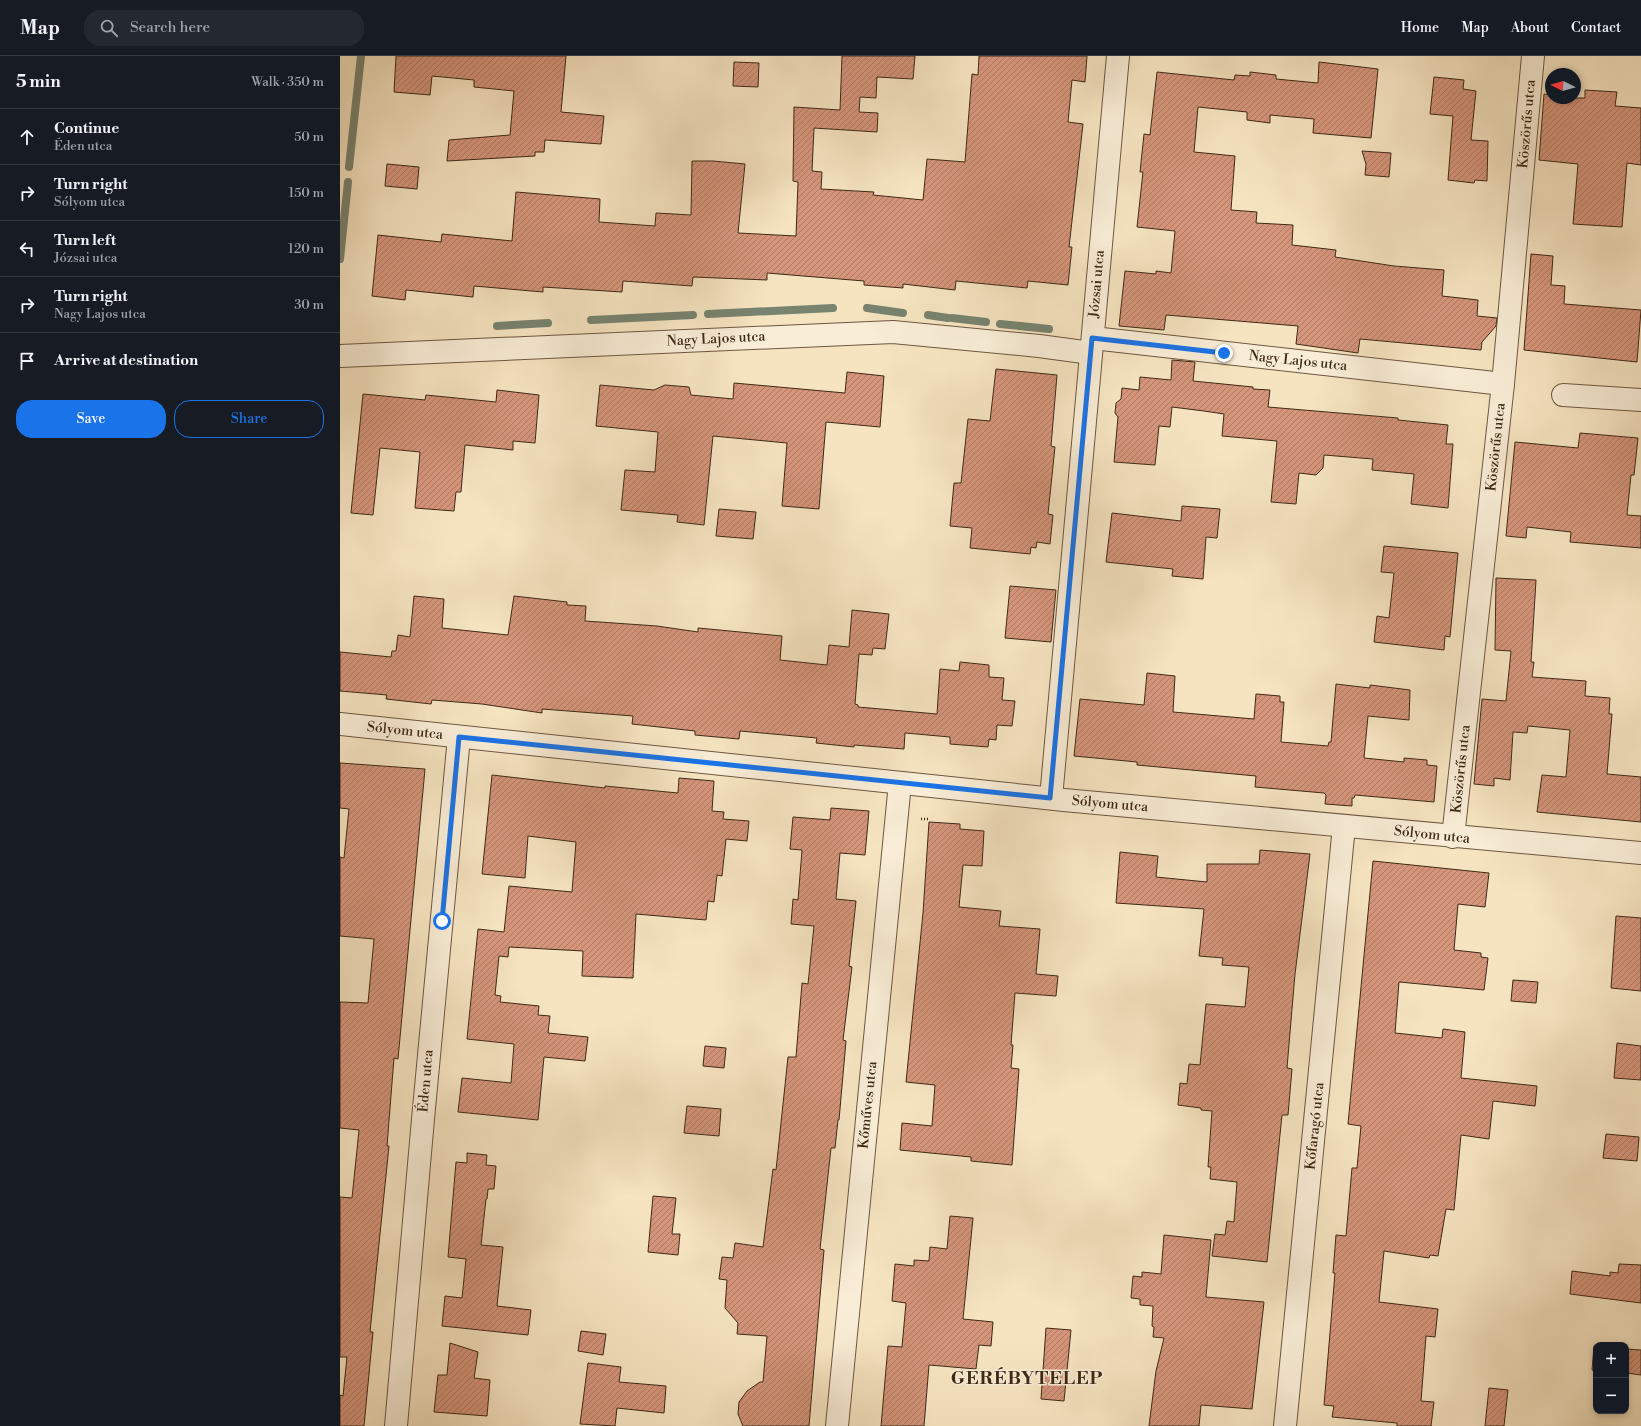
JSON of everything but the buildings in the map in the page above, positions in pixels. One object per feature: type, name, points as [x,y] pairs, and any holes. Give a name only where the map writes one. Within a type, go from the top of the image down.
[{"type":"street","name":"Józsai utca","points":[[1050,798],[1118,56]]},
{"type":"street","name":"Köszörűs utca","points":[[1453,837],[1503,384],[1533,56]]},
{"type":"street","name":"Nagy Lajos utca","points":[[340,356],[892,332],[1039,346],[1092,346],[1503,384]]},
{"type":"street","points":[[1564,395],[1641,400]]},
{"type":"street","name":"Sólyom utca","points":[[340,724],[1050,798],[1641,854]]},
{"type":"street","name":"Éden utca","points":[[396,1426],[423,1111],[459,737]]},
{"type":"street","name":"Kőműves utca","points":[[837,1426],[900,783]]},
{"type":"street","name":"Kőfaragó utca","points":[[1285,1426],[1344,826]]},
{"type":"path","points":[[917,818],[930,820]]},
{"type":"waterway","points":[[349,167],[361,56]]},
{"type":"waterway","points":[[340,259],[348,182]]},
{"type":"waterway","points":[[708,314],[833,308]]},
{"type":"waterway","points":[[867,308],[903,313]]},
{"type":"waterway","points":[[591,320],[693,315]]},
{"type":"waterway","points":[[928,315],[948,318]]},
{"type":"waterway","points":[[952,318],[986,322]]},
{"type":"waterway","points":[[497,326],[548,323]]},
{"type":"waterway","points":[[1000,324],[1049,329]]},
{"type":"district","name":"GERÉBYTELEP","points":[[1027,1378]]},
{"type":"route","points":[[442,921],[459,737],[1050,798],[1092,338],[1224,353]]}]
